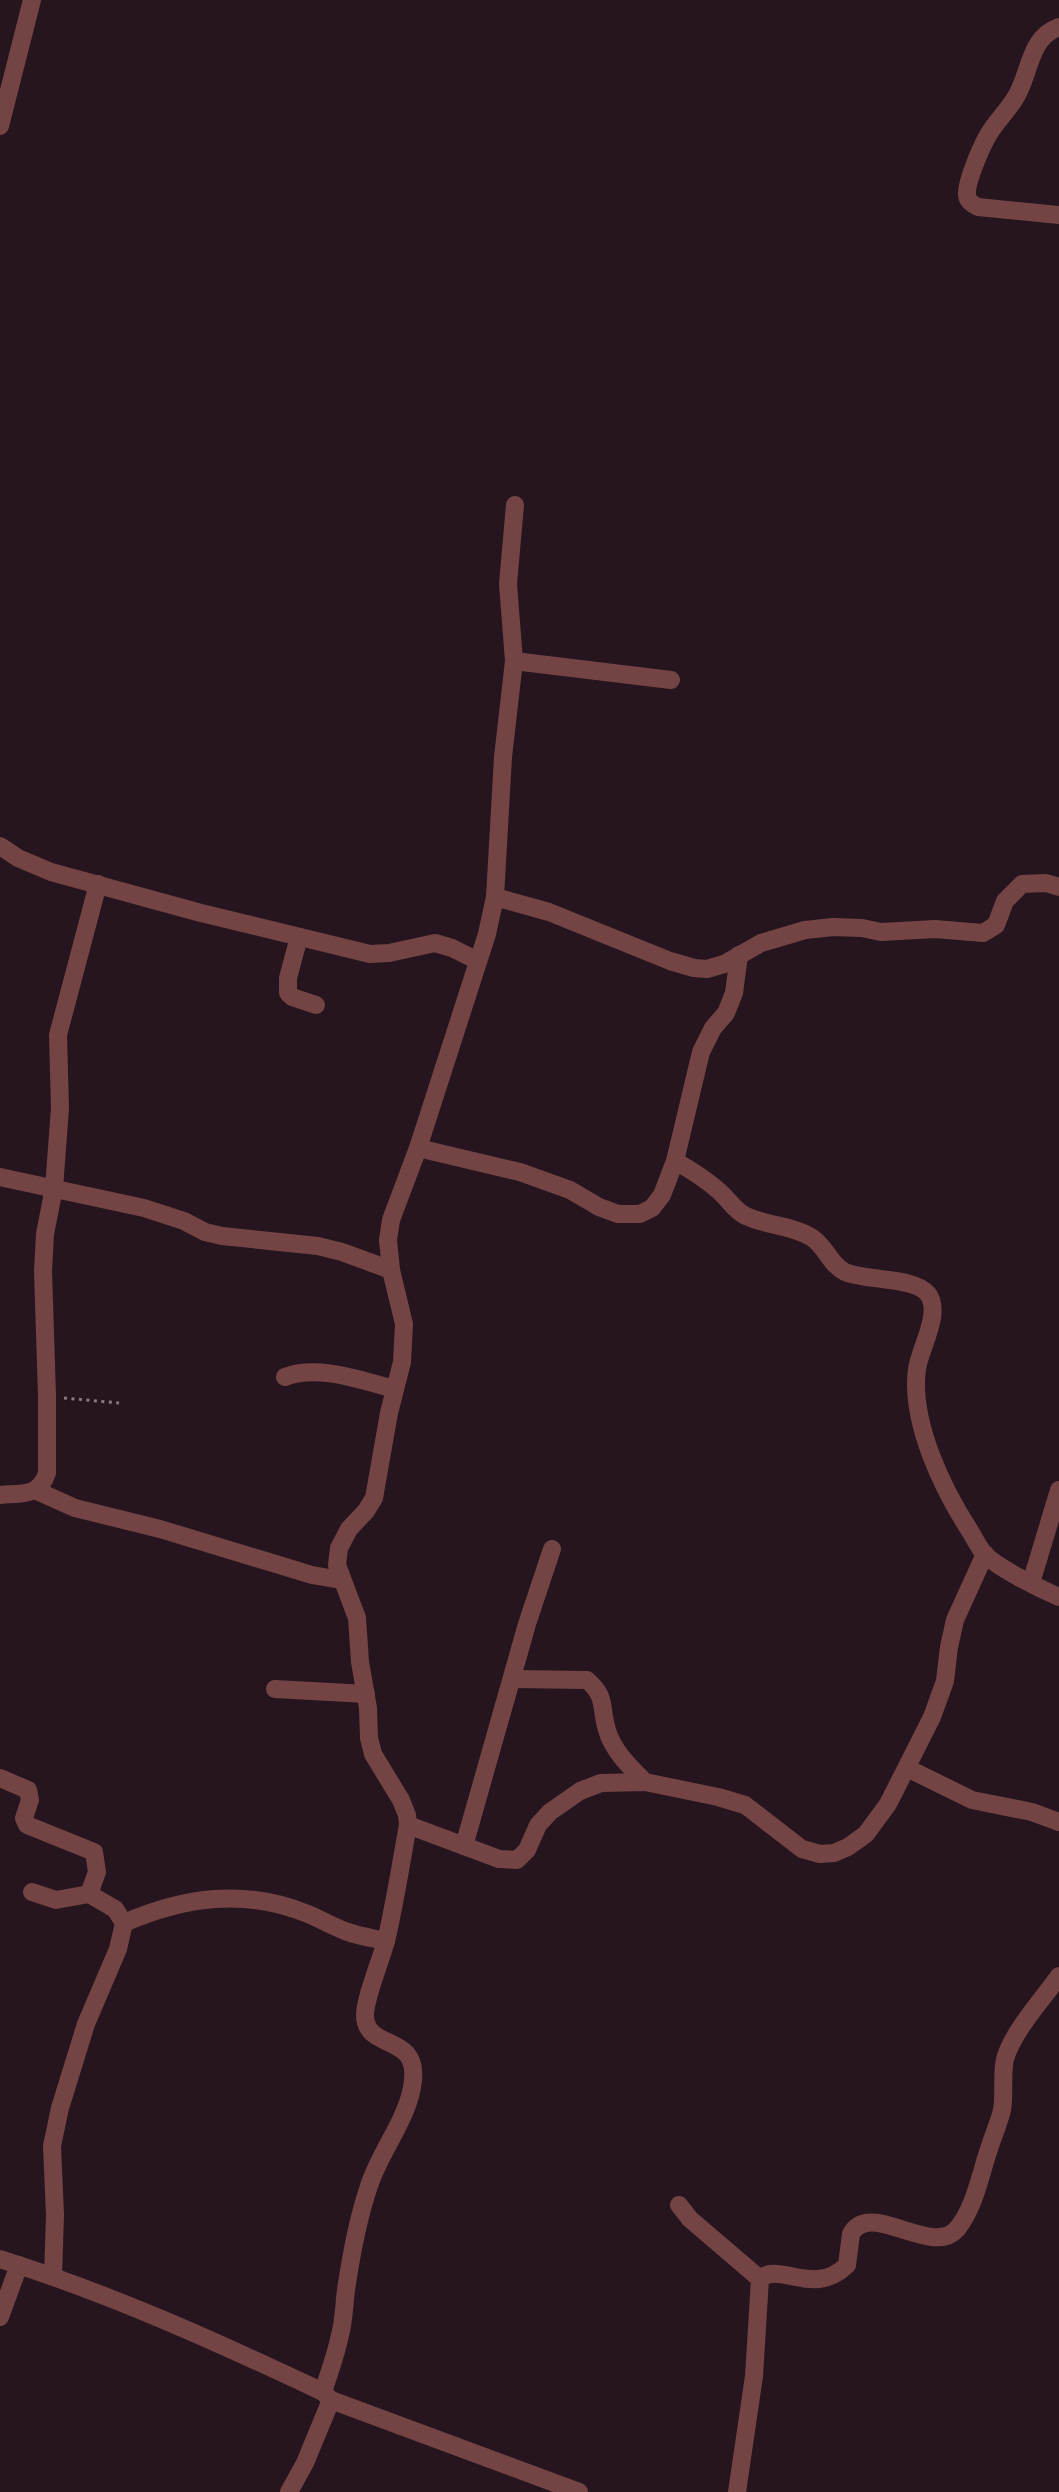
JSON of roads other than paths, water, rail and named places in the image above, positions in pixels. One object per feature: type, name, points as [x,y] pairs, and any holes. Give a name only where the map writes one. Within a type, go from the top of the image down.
[{"type":"street","points":[[0,126],[32,0]]},
{"type":"street","points":[[1059,27],[1048,31],[1038,41],[1017,95],[987,136],[968,184],[967,195],[970,203],[978,207],[1059,215]]},
{"type":"street","points":[[289,2492],[305,2463],[327,2396],[341,2334],[357,2228],[368,2186],[380,2155],[403,2114],[413,2083],[414,2065],[408,2053],[393,2043],[376,2037],[368,2028],[365,2014],[386,1941],[408,1825],[407,1815],[400,1800],[373,1754],[360,1662],[357,1618],[337,1565],[339,1548],[349,1529],[366,1511],[374,1498],[405,1342],[404,1324],[391,1270],[388,1240],[391,1220],[418,1148],[488,934],[495,897],[503,757],[514,661],[508,584],[515,505]]},
{"type":"street","points":[[514,661],[671,680]]},
{"type":"street","points":[[0,846],[18,858],[51,872],[299,938],[370,954],[389,953],[435,943],[452,948],[478,962]]},
{"type":"street","points":[[495,897],[549,912],[694,968],[707,969],[724,964],[761,943],[786,934],[833,927],[862,928],[881,932],[935,929],[983,933],[996,925],[1005,901],[1022,885],[1046,883],[1059,887]]},
{"type":"street","points":[[37,1491],[44,1483],[47,1473],[43,1271],[45,1234],[54,1188],[60,1108],[58,1035],[98,885]]},
{"type":"street","points":[[299,938],[288,978],[288,993],[316,1005]]},
{"type":"street","points":[[418,1148],[520,1172],[570,1190],[599,1207],[618,1214],[640,1214],[652,1208],[662,1195],[675,1161],[701,1052],[713,1028],[726,1013],[734,993],[739,955]]},
{"type":"street","points":[[675,1161],[699,1174],[747,1217],[799,1231],[814,1238],[834,1264],[844,1272],[917,1286],[928,1294],[933,1307],[917,1370],[920,1416],[930,1452],[953,1505],[985,1554],[1031,1583],[1059,1597]]},
{"type":"street","points":[[0,1177],[144,1208],[214,1234],[318,1246],[391,1270]]},
{"type":"street","points":[[285,1377],[296,1373],[321,1373],[395,1389]]},
{"type":"street","points":[[1031,1583],[1059,1490]]},
{"type":"street","points":[[0,1495],[37,1491],[75,1508],[160,1529],[312,1575],[341,1580]]},
{"type":"street","points":[[464,1846],[527,1624],[552,1549]]},
{"type":"street","points":[[408,1825],[499,1859],[517,1860],[527,1850],[538,1825],[550,1812],[580,1791],[601,1783],[645,1782],[745,1805],[802,1849],[820,1854],[834,1853],[848,1847],[866,1834],[888,1804],[940,1699],[955,1620],[985,1554]]},
{"type":"street","points":[[513,1679],[587,1680],[599,1690],[607,1731],[623,1759],[645,1782]]},
{"type":"street","points":[[275,1689],[366,1694]]},
{"type":"street","points":[[907,1768],[972,1800],[1032,1812],[1059,1822]]},
{"type":"street","points":[[0,1778],[28,1790],[30,1800],[24,1818],[27,1825],[94,1852],[97,1872],[89,1894]]},
{"type":"street","points":[[32,1892],[56,1900],[89,1894],[115,1909],[124,1923],[118,1949],[86,2024],[60,2108],[51,2146],[55,2215],[53,2276]]},
{"type":"street","points":[[124,1923],[157,1909],[186,1901],[216,1898],[260,1900],[307,1913],[347,1932],[386,1941]]},
{"type":"street","points":[[737,2492],[754,2376],[760,2279],[765,2274],[772,2274],[814,2280],[828,2279],[847,2265],[851,2234],[862,2224],[873,2223],[895,2227],[927,2237],[944,2236],[955,2231],[968,2212],[1002,2111],[1005,2058],[1011,2044],[1059,1976]]},
{"type":"street","points":[[679,2205],[690,2219],[760,2279]]},
{"type":"street","points":[[0,2259],[53,2276],[203,2336],[327,2396],[579,2492]]},
{"type":"street","points":[[0,2317],[19,2265]]}]
